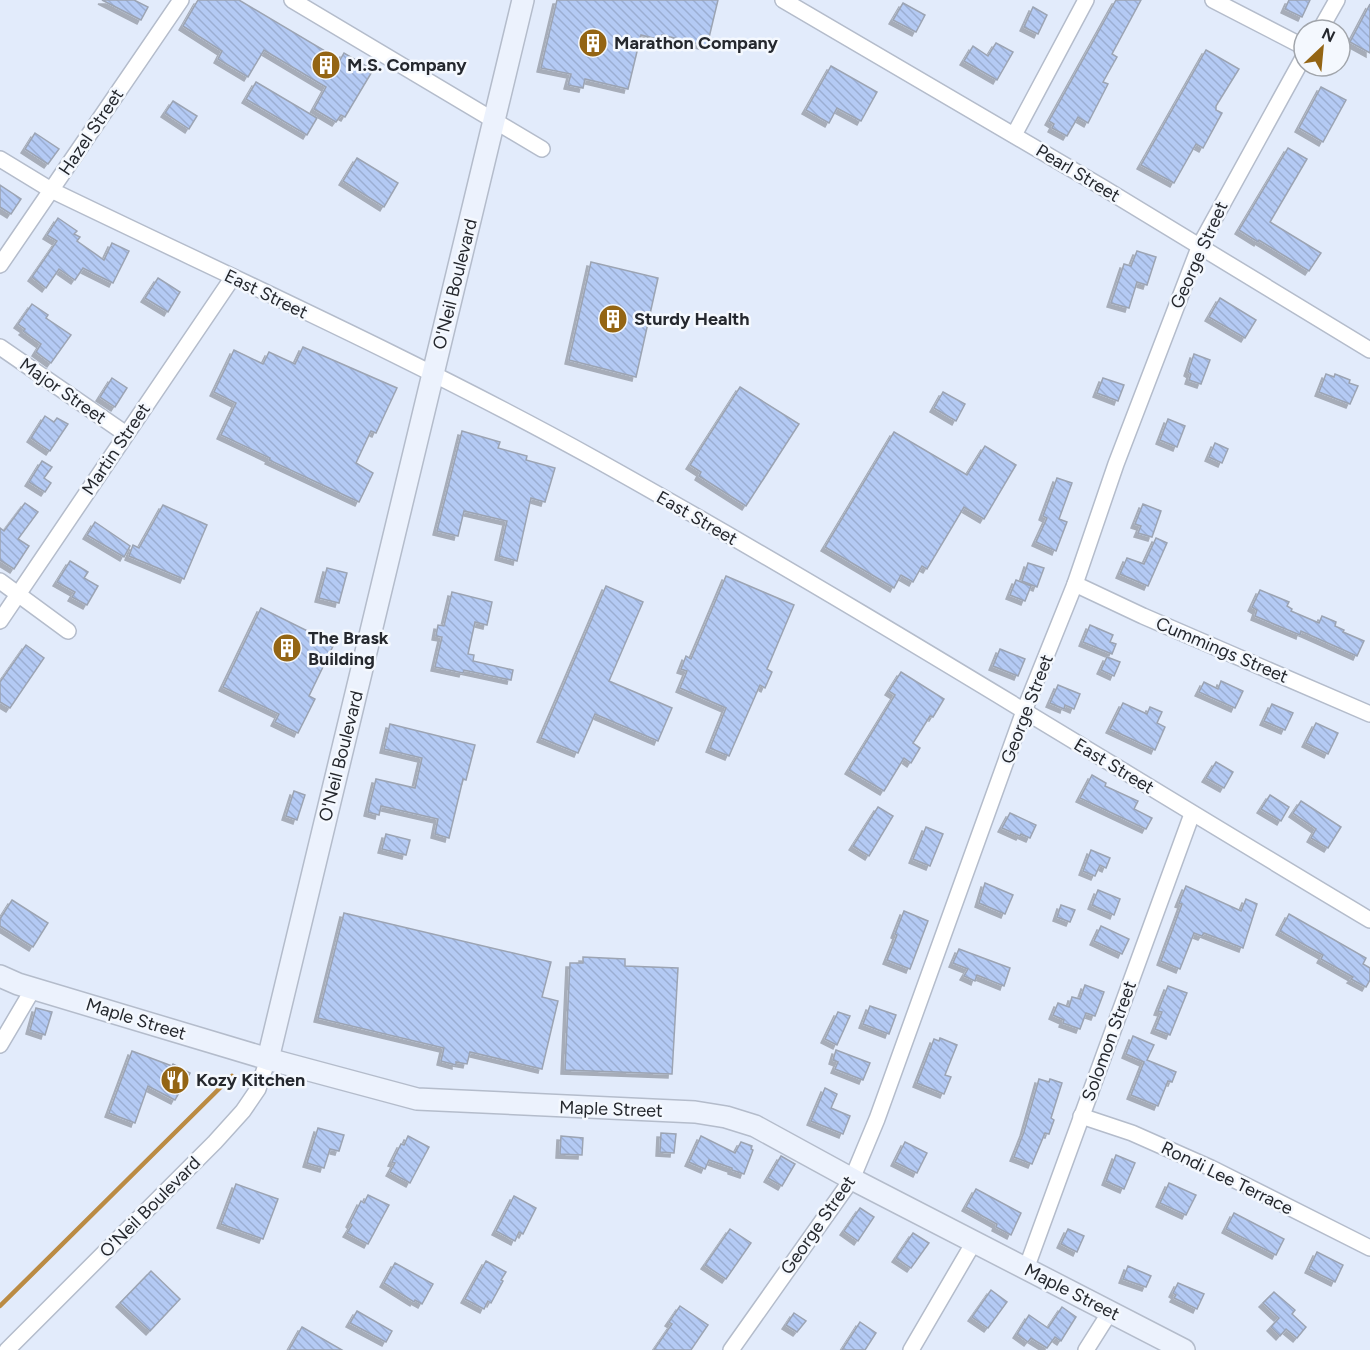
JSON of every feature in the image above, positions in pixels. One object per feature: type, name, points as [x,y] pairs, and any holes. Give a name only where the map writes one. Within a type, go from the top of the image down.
[{"type":"main road","name":"O'Neil Boulevard","points":[[268,1059],[523,0]]},
{"type":"main road","name":"Maple Street","points":[[0,976],[33,989],[268,1059],[417,1099],[695,1112],[726,1117],[755,1126],[852,1179],[1184,1350]]},
{"type":"street","name":"Hazel Street","points":[[0,265],[181,0]]},
{"type":"street","points":[[292,0],[542,149]]},
{"type":"street","name":"Pearl Street","points":[[783,0],[1200,245],[1370,350]]},
{"type":"street","points":[[1014,135],[1086,0]]},
{"type":"street","points":[[1213,0],[1292,41]]},
{"type":"street","points":[[1327,18],[1337,0]]},
{"type":"street","name":"George Street","points":[[731,1350],[852,1179],[877,1119],[1024,711],[1075,584],[1116,464],[1200,245],[1292,78]]},
{"type":"street","name":"East Street","points":[[0,159],[51,190],[433,375],[593,458],[1024,711],[1370,920]]},
{"type":"street","name":"Martin Street","points":[[0,621],[232,277]]},
{"type":"street","name":"Major Street","points":[[0,347],[126,434]]},
{"type":"street","points":[[0,581],[68,631]]},
{"type":"street","name":"Cummings Street","points":[[1075,584],[1370,714]]},
{"type":"street","name":"Solomon Street","points":[[1026,1269],[1192,814]]},
{"type":"street","points":[[0,1045],[33,989]]},
{"type":"street","name":"O'Neil Boulevard","points":[[7,1350],[215,1142],[243,1111],[258,1089],[268,1059]]},
{"type":"street","name":"Rondi Lee Terrace","points":[[1081,1116],[1132,1133],[1211,1168],[1370,1248]]},
{"type":"street","points":[[911,1350],[974,1242]]},
{"type":"street","points":[[1086,1350],[1110,1312]]},
{"type":"building","points":[[102,0],[134,0],[148,7],[141,20]]},
{"type":"building","name":"M.S. Company","points":[[198,0],[239,0],[340,60],[344,53],[373,70],[345,117],[341,115],[336,122],[314,109],[326,87],[264,50],[248,77],[218,59],[222,51],[183,26]]},
{"type":"building","name":"Marathon Company","points":[[557,0],[718,0],[707,46],[662,35],[661,40],[641,35],[628,89],[585,79],[583,88],[568,85],[571,74],[541,68]]},
{"type":"building","points":[[1116,0],[1141,0],[1112,54],[1117,57],[1103,82],[1108,84],[1088,123],[1078,117],[1067,136],[1052,128],[1054,124],[1049,121]]},
{"type":"building","points":[[1289,0],[1310,0],[1302,17],[1285,9]]},
{"type":"building","points":[[903,3],[925,15],[916,32],[893,20]]},
{"type":"building","points":[[1370,4],[1370,53],[1352,43],[1352,38]]},
{"type":"building","points":[[1033,7],[1047,15],[1038,34],[1024,27]]},
{"type":"building","points":[[996,43],[1013,52],[997,80],[964,61],[973,46],[988,56]]},
{"type":"building","points":[[1206,50],[1239,69],[1216,106],[1216,110],[1222,113],[1203,148],[1196,144],[1174,183],[1141,165]]},
{"type":"building","points":[[831,66],[877,92],[861,121],[837,108],[829,123],[806,110]]},
{"type":"building","points":[[256,82],[317,118],[307,135],[246,99]]},
{"type":"building","points":[[1321,87],[1346,100],[1323,142],[1299,128]]},
{"type":"building","points":[[173,101],[197,116],[189,129],[165,113]]},
{"type":"building","points":[[35,133],[59,149],[48,164],[25,149]]},
{"type":"building","points":[[1288,148],[1307,159],[1270,222],[1321,253],[1309,271],[1239,230]]},
{"type":"building","points":[[357,158],[398,183],[384,207],[343,181]]},
{"type":"building","points":[[0,185],[21,199],[11,214],[0,207]]},
{"type":"building","points":[[58,218],[77,231],[74,234],[80,237],[77,241],[104,260],[112,243],[129,251],[113,283],[83,268],[75,280],[59,269],[46,288],[32,277],[57,241],[47,235]]},
{"type":"building","points":[[1137,251],[1156,257],[1147,285],[1137,282],[1129,308],[1111,303],[1124,264],[1131,266]]},
{"type":"building","name":"Sturdy Health","points":[[591,262],[658,278],[636,377],[569,360]]},
{"type":"building","points":[[158,278],[180,292],[168,312],[145,298]]},
{"type":"building","points":[[1220,298],[1256,320],[1245,338],[1209,317]]},
{"type":"building","points":[[32,304],[48,315],[46,318],[71,335],[51,363],[36,352],[41,344],[23,331],[25,329],[18,324]]},
{"type":"building","points":[[303,347],[397,388],[376,433],[371,431],[356,463],[373,473],[359,502],[221,435],[236,403],[214,392],[234,350],[263,364],[269,352],[295,364]]},
{"type":"building","points":[[1194,354],[1210,360],[1201,384],[1189,380],[1191,374],[1188,372]]},
{"type":"building","points":[[1326,374],[1334,377],[1335,374],[1358,386],[1350,404],[1319,392]]},
{"type":"building","points":[[112,378],[127,388],[115,407],[100,397]]},
{"type":"building","points":[[1103,378],[1124,385],[1118,401],[1097,393]]},
{"type":"building","points":[[740,387],[799,424],[746,506],[699,476],[701,472],[690,465]]},
{"type":"building","points":[[943,392],[965,404],[956,421],[934,408]]},
{"type":"building","points":[[45,416],[54,422],[57,418],[68,424],[50,451],[31,438]]},
{"type":"building","points":[[1168,419],[1185,426],[1177,447],[1160,440]]},
{"type":"building","points":[[462,431],[500,442],[498,448],[527,456],[526,460],[555,468],[545,502],[531,498],[517,561],[499,556],[507,521],[464,511],[458,536],[437,531]]},
{"type":"building","points":[[894,432],[967,475],[985,446],[1016,465],[984,519],[964,507],[927,569],[922,566],[913,582],[901,575],[894,588],[825,547]]},
{"type":"building","points":[[1215,443],[1228,449],[1222,463],[1209,457]]},
{"type":"building","points":[[42,461],[52,467],[44,478],[51,483],[45,492],[29,482]]},
{"type":"building","points":[[1057,478],[1072,483],[1059,519],[1067,522],[1056,551],[1036,542],[1047,518],[1043,516]]},
{"type":"building","points":[[25,503],[38,512],[18,539],[29,546],[14,569],[0,560],[0,528],[4,531]]},
{"type":"building","points":[[1143,504],[1161,511],[1152,537],[1138,533],[1141,526],[1135,524]]},
{"type":"building","points":[[163,505],[207,525],[184,579],[129,556],[133,545],[139,548]]},
{"type":"building","points":[[95,522],[130,546],[124,557],[87,535]]},
{"type":"building","points":[[1156,538],[1167,543],[1148,586],[1120,574],[1127,558],[1144,564]]},
{"type":"building","points":[[70,561],[88,572],[84,578],[98,586],[87,605],[72,597],[75,592],[57,582]]},
{"type":"building","points":[[1028,563],[1044,568],[1037,587],[1022,581]]},
{"type":"building","points":[[327,568],[347,573],[339,603],[319,598]]},
{"type":"building","points":[[726,576],[794,605],[767,669],[772,672],[765,688],[760,685],[729,756],[710,748],[726,708],[680,688],[687,671],[681,669],[686,656],[691,659]]},
{"type":"building","points":[[1016,580],[1031,586],[1025,601],[1010,595]]},
{"type":"building","points":[[606,586],[643,602],[609,681],[672,708],[658,741],[595,714],[578,753],[541,738]]},
{"type":"building","points":[[1260,590],[1289,602],[1287,606],[1292,609],[1291,611],[1319,623],[1322,616],[1336,622],[1335,626],[1344,630],[1343,632],[1364,641],[1357,656],[1301,631],[1300,635],[1255,616],[1257,610],[1252,607]]},
{"type":"building","points":[[452,592],[492,602],[487,625],[475,622],[468,654],[474,655],[473,661],[513,670],[511,680],[464,670],[463,673],[435,667],[442,637],[436,636],[438,625],[444,626]]},
{"type":"building","points":[[261,608],[334,644],[309,696],[315,699],[298,733],[275,722],[279,714],[223,687]]},
{"type":"building","points":[[1090,625],[1113,635],[1110,642],[1116,644],[1112,654],[1083,642]]},
{"type":"building","points":[[26,645],[44,658],[10,708],[0,702],[0,682]]},
{"type":"building","points":[[1000,649],[1025,659],[1018,676],[993,666]]},
{"type":"building","points":[[1107,657],[1120,662],[1114,676],[1101,670]]},
{"type":"building","points":[[901,672],[944,699],[913,743],[920,748],[911,763],[904,758],[884,791],[849,770],[895,695],[889,691]]},
{"type":"building","points":[[1221,681],[1243,691],[1235,708],[1199,692],[1204,682],[1218,689]]},
{"type":"building","points":[[1058,685],[1080,694],[1074,709],[1065,705],[1064,709],[1050,703]]},
{"type":"building","points":[[1123,703],[1147,714],[1150,707],[1162,712],[1157,723],[1165,727],[1155,750],[1110,729]]},
{"type":"building","points":[[1272,704],[1293,713],[1285,730],[1264,721]]},
{"type":"building","points":[[1316,723],[1338,733],[1328,754],[1306,743]]},
{"type":"building","points":[[390,724],[475,745],[466,780],[463,779],[449,838],[435,834],[438,819],[381,806],[379,815],[368,812],[376,779],[415,788],[422,758],[384,749]]},
{"type":"building","points":[[1216,762],[1233,772],[1224,788],[1206,778]]},
{"type":"building","points":[[1092,775],[1106,783],[1105,786],[1138,801],[1134,809],[1152,818],[1146,829],[1080,798]]},
{"type":"building","points":[[294,791],[305,795],[297,820],[286,816]]},
{"type":"building","points":[[1270,795],[1289,807],[1281,821],[1261,809]]},
{"type":"building","points":[[1301,801],[1341,827],[1328,848],[1311,838],[1316,829],[1293,813]]},
{"type":"building","points":[[878,807],[893,816],[869,856],[853,846]]},
{"type":"building","points":[[1010,813],[1036,825],[1030,838],[1002,828]]},
{"type":"building","points":[[926,827],[943,834],[930,866],[913,859]]},
{"type":"building","points":[[386,834],[410,840],[406,855],[382,849]]},
{"type":"building","points":[[1091,850],[1110,858],[1106,868],[1100,865],[1095,876],[1083,871]]},
{"type":"building","points":[[985,883],[1013,895],[1005,914],[979,903]]},
{"type":"building","points":[[1186,886],[1241,911],[1246,899],[1257,904],[1243,948],[1204,933],[1202,936],[1194,933],[1180,969],[1161,961],[1182,904],[1179,903]]},
{"type":"building","points":[[1098,890],[1120,899],[1114,915],[1092,905]]},
{"type":"building","points":[[12,900],[48,923],[33,947],[0,926],[0,919]]},
{"type":"building","points":[[1061,905],[1075,910],[1070,922],[1057,917]]},
{"type":"building","points":[[904,911],[928,921],[910,969],[887,960]]},
{"type":"building","points":[[344,913],[551,962],[542,997],[558,1001],[542,1069],[470,1052],[467,1064],[456,1062],[456,1065],[441,1061],[444,1048],[318,1018]]},
{"type":"building","points":[[1289,914],[1366,958],[1363,964],[1370,968],[1370,980],[1366,987],[1321,959],[1323,955],[1280,931]]},
{"type":"building","points":[[1101,926],[1129,939],[1122,954],[1094,941]]},
{"type":"building","points":[[959,949],[1010,968],[1004,986],[977,975],[975,981],[964,976],[968,969],[953,963]]},
{"type":"building","points":[[583,957],[625,959],[625,966],[678,968],[672,1074],[565,1070],[570,963],[583,963]]},
{"type":"building","points":[[1085,985],[1104,992],[1095,1016],[1086,1013],[1080,1029],[1063,1023],[1064,1020],[1053,1015],[1058,1003],[1069,1007],[1072,997],[1080,999]]},
{"type":"building","points":[[1168,986],[1187,993],[1170,1035],[1155,1029],[1162,1012],[1158,1011]]},
{"type":"building","points":[[870,1006],[896,1015],[889,1034],[863,1024]]},
{"type":"building","points":[[36,1008],[52,1012],[45,1035],[30,1030]]},
{"type":"building","points":[[838,1012],[850,1016],[837,1045],[825,1039]]},
{"type":"building","points":[[1133,1036],[1154,1045],[1147,1060],[1176,1072],[1172,1082],[1168,1081],[1158,1106],[1131,1095],[1144,1062],[1126,1054]]},
{"type":"building","points":[[940,1038],[957,1045],[945,1075],[951,1077],[944,1094],[917,1083],[934,1039],[939,1041]]},
{"type":"building","points":[[836,1050],[870,1063],[863,1080],[835,1069],[838,1062],[833,1060]]},
{"type":"building","points":[[132,1051],[172,1066],[173,1064],[190,1073],[175,1100],[148,1086],[135,1123],[109,1113]]},
{"type":"building","points":[[1039,1079],[1049,1082],[1050,1079],[1062,1083],[1051,1118],[1054,1120],[1049,1134],[1045,1133],[1032,1164],[1014,1157],[1024,1132]]},
{"type":"building","points":[[825,1088],[837,1094],[831,1108],[850,1116],[843,1134],[811,1121]]},
{"type":"building","points":[[318,1128],[344,1135],[339,1151],[330,1149],[324,1168],[307,1163]]},
{"type":"building","points":[[661,1133],[676,1134],[674,1153],[660,1152]]},
{"type":"building","points":[[408,1136],[429,1147],[410,1183],[390,1172],[401,1144],[404,1145]]},
{"type":"building","points":[[561,1136],[583,1138],[582,1155],[560,1154]]},
{"type":"building","points":[[701,1136],[735,1153],[741,1142],[752,1146],[753,1150],[744,1174],[709,1160],[705,1169],[689,1162]]},
{"type":"building","points":[[905,1142],[927,1153],[917,1173],[895,1162]]},
{"type":"building","points":[[1116,1155],[1135,1163],[1124,1189],[1106,1181]]},
{"type":"building","points":[[781,1156],[795,1164],[782,1186],[768,1178]]},
{"type":"building","points":[[1169,1183],[1196,1195],[1186,1215],[1160,1203]]},
{"type":"building","points":[[236,1184],[278,1199],[263,1239],[221,1224]]},
{"type":"building","points":[[976,1189],[1021,1213],[1011,1235],[996,1227],[997,1224],[966,1207]]},
{"type":"building","points":[[368,1195],[389,1205],[368,1244],[347,1233],[361,1201],[364,1203]]},
{"type":"building","points":[[514,1196],[536,1208],[523,1234],[519,1232],[515,1241],[496,1231]]},
{"type":"building","points":[[860,1208],[874,1217],[858,1241],[844,1231]]},
{"type":"building","points":[[1234,1213],[1284,1239],[1276,1255],[1226,1229]]},
{"type":"building","points":[[730,1229],[751,1243],[726,1279],[705,1265]]},
{"type":"building","points":[[1068,1229],[1084,1236],[1077,1252],[1061,1244]]},
{"type":"building","points":[[913,1233],[929,1243],[911,1268],[896,1258]]},
{"type":"building","points":[[1317,1252],[1343,1265],[1335,1282],[1309,1269]]},
{"type":"building","points":[[486,1261],[506,1272],[491,1303],[488,1301],[484,1309],[465,1299]]},
{"type":"building","points":[[395,1263],[433,1284],[422,1304],[415,1300],[414,1302],[384,1283]]},
{"type":"building","points":[[1128,1266],[1151,1276],[1146,1287],[1123,1279]]},
{"type":"building","points":[[151,1271],[180,1299],[150,1331],[120,1303]]},
{"type":"building","points":[[1178,1283],[1204,1294],[1197,1309],[1174,1298],[1176,1295],[1173,1293]]},
{"type":"building","points":[[991,1290],[1007,1302],[988,1328],[972,1317]]},
{"type":"building","points":[[1274,1292],[1295,1310],[1292,1314],[1306,1327],[1297,1338],[1286,1329],[1280,1336],[1271,1327],[1279,1318],[1263,1303]]},
{"type":"building","points":[[680,1306],[708,1325],[691,1350],[654,1350],[672,1324],[669,1322]]},
{"type":"building","points":[[1062,1307],[1076,1317],[1061,1341],[1055,1337],[1047,1348],[1031,1338],[1028,1342],[1017,1334],[1029,1315],[1048,1328]]},
{"type":"building","points":[[357,1311],[392,1331],[386,1342],[350,1323]]},
{"type":"building","points":[[794,1313],[806,1321],[797,1332],[786,1325]]},
{"type":"building","points":[[860,1322],[876,1333],[865,1350],[842,1350]]},
{"type":"building","points":[[302,1327],[342,1350],[289,1350]]},
{"type":"waterway","points":[[0,1306],[232,1076]]},
{"type":"place","name":"Marathon Company","points":[[593,43]]},
{"type":"place","name":"M.S. Company","points":[[326,65]]},
{"type":"place","name":"Sturdy Health","points":[[613,319]]},
{"type":"place","name":"The Brask Building","points":[[287,648]]},
{"type":"place","name":"Kozy Kitchen","points":[[175,1080]]}]
